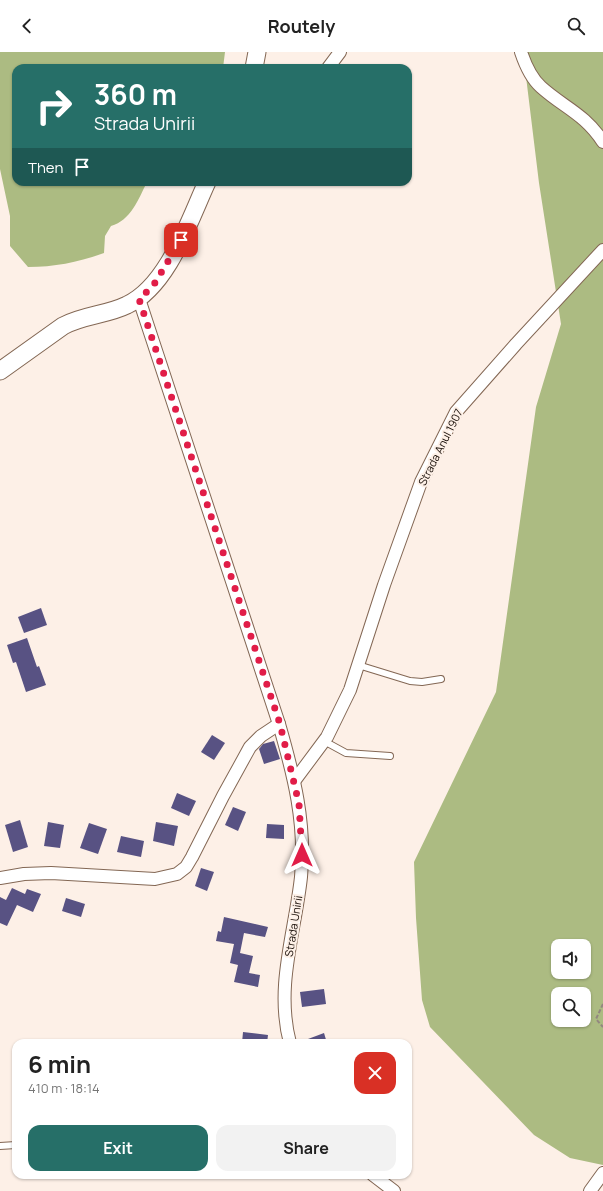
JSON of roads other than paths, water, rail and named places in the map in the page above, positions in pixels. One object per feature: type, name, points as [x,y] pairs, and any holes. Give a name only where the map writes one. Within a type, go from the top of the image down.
[{"type":"main road","points":[[255,64],[257,52]]},
{"type":"main road","points":[[0,371],[63,326],[74,320],[126,306],[139,299],[153,286],[171,258],[206,186]]},
{"type":"street","points":[[331,64],[340,52]]},
{"type":"street","points":[[521,52],[540,86],[575,111],[596,131],[603,142]]},
{"type":"street","name":"Strada Anul 1907","points":[[295,780],[324,741],[339,716],[350,690],[384,585],[421,482],[456,412],[511,349],[603,250]]},
{"type":"street","name":"Strada Unirii","points":[[139,299],[280,724],[295,780],[300,810],[302,855],[301,878],[284,988],[286,1023],[289,1039]]},
{"type":"street","points":[[1,876],[52,873],[155,879],[177,874],[186,867],[192,857],[250,747],[261,736],[280,724]]},
{"type":"street","points":[[590,1191],[603,1173]]},
{"type":"street","points":[[378,1179],[394,1191]]},
{"type":"lane","points":[[358,665],[410,680],[422,682],[441,679]]},
{"type":"lane","points":[[324,741],[346,753],[390,756]]},
{"type":"lane","points":[[0,1146],[12,1145]]}]
